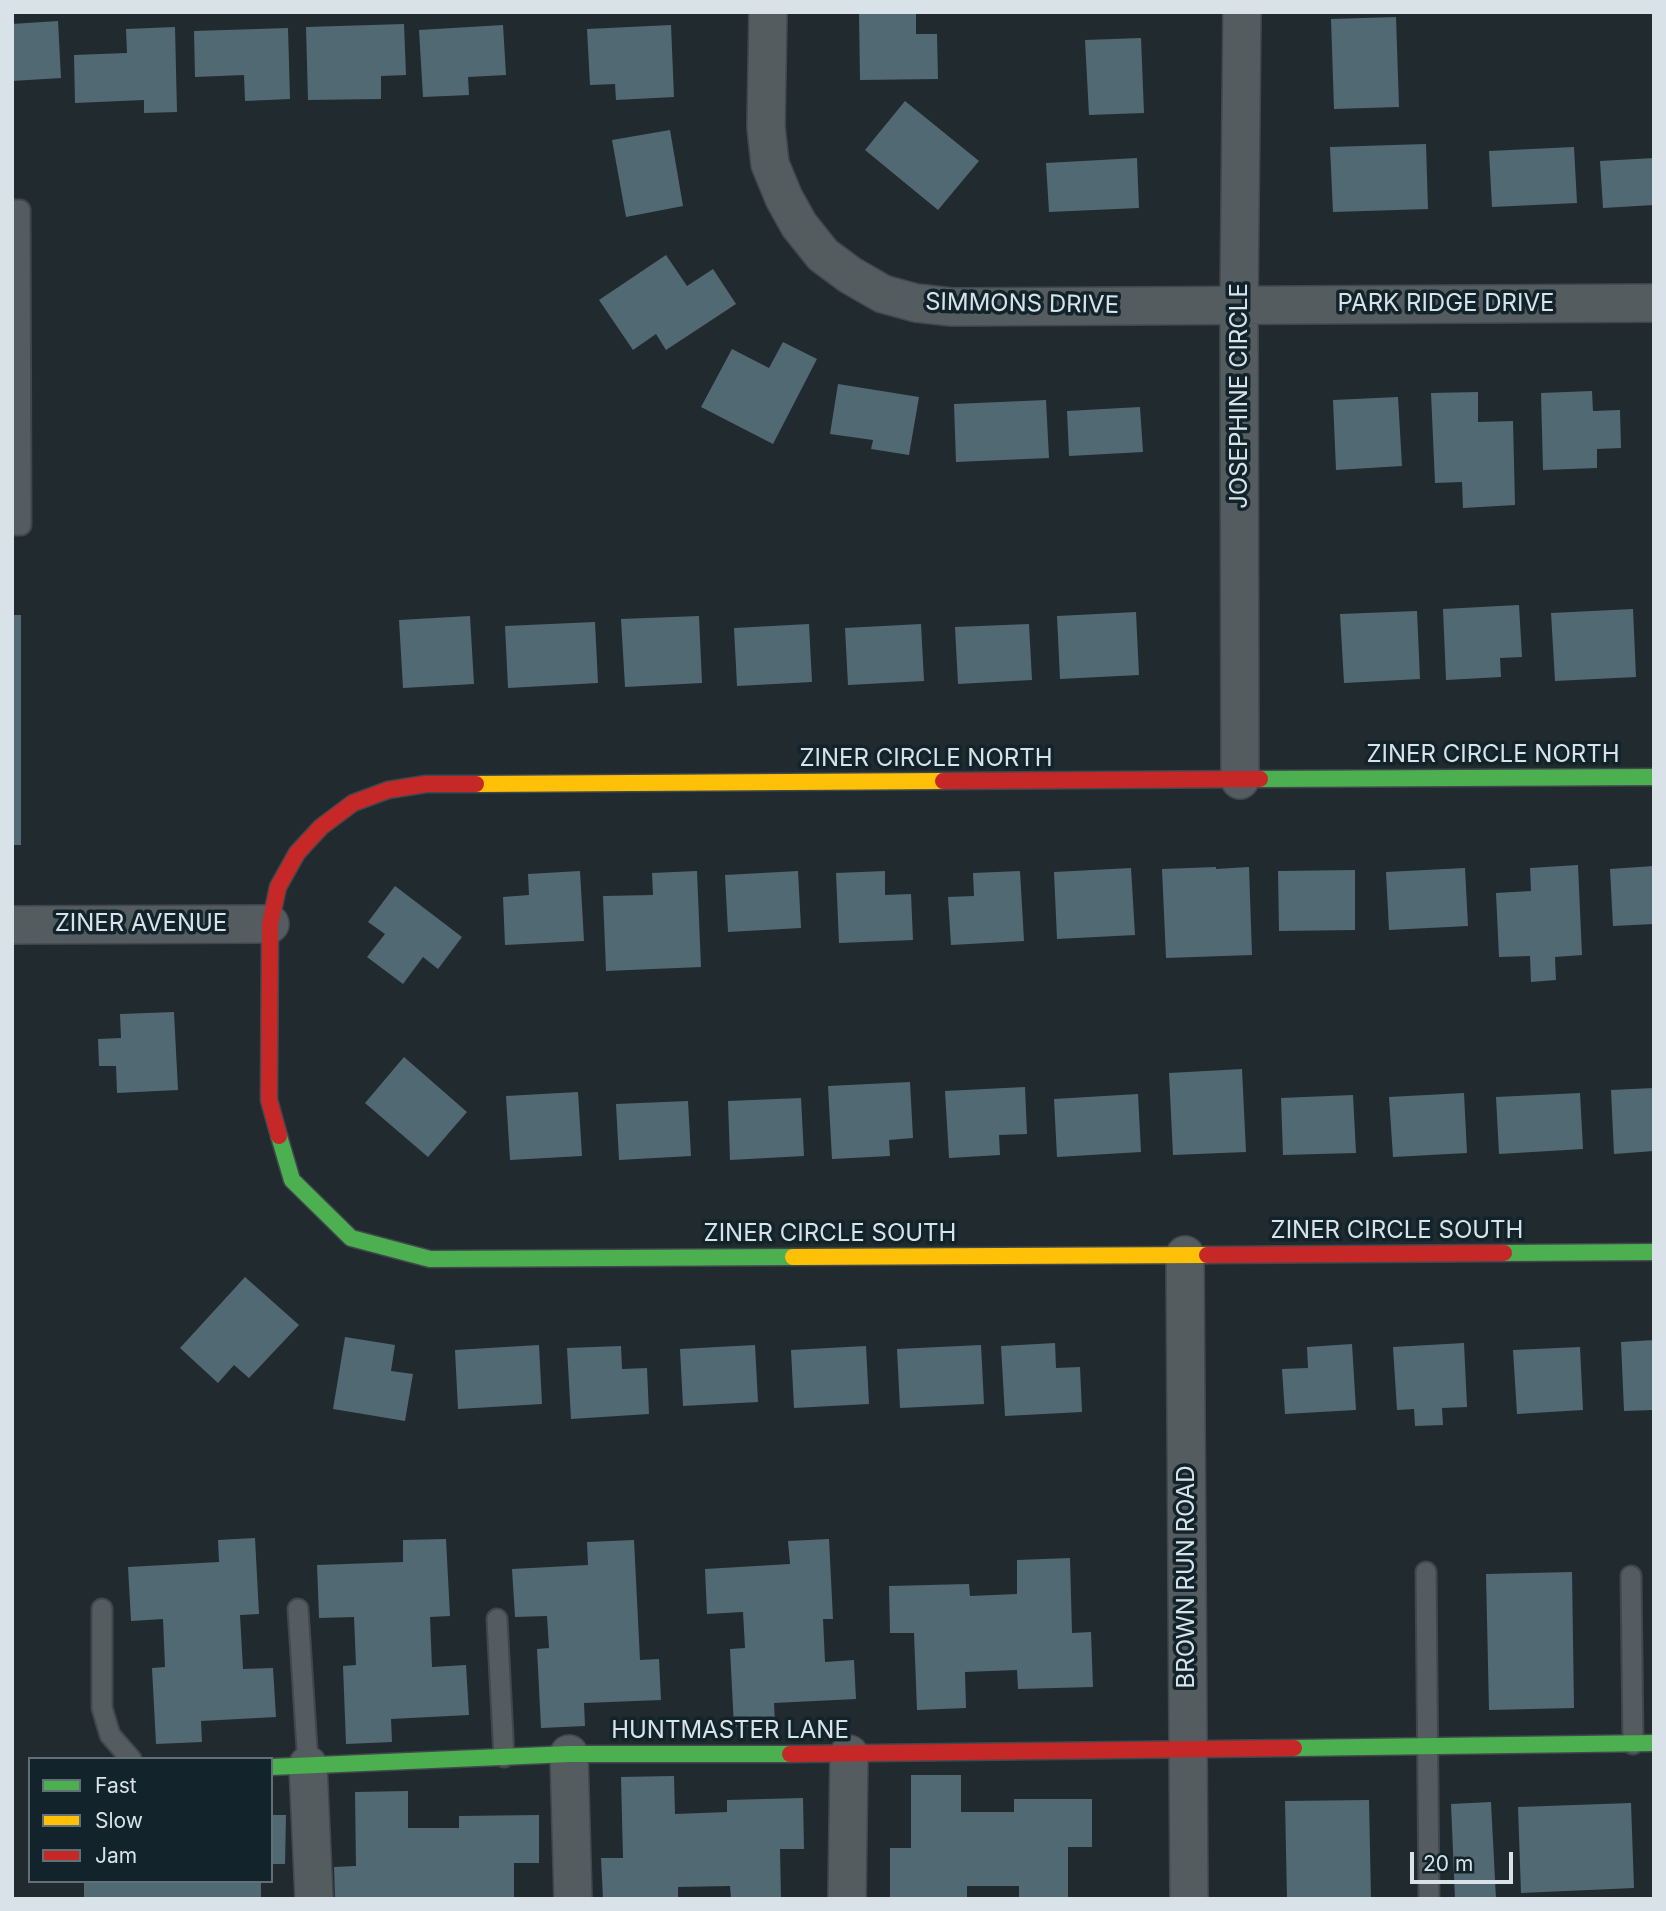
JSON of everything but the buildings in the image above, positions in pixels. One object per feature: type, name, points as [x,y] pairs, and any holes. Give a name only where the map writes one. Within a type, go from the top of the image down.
[{"type":"street","name":"SIMMONS DRIVE","points":[[768,12],[766,127],[770,164],[799,225],[823,255],[850,275],[883,294],[916,303],[952,307],[1239,305]]},
{"type":"street","name":"JOSEPHINE CIRCLE","points":[[1240,780],[1239,305],[1242,12]]},
{"type":"street","name":"PARK RIDGE DRIVE","points":[[1239,305],[1654,303]]},
{"type":"street","name":"ZINER CIRCLE NORTH","points":[[270,924],[278,887],[297,853],[321,827],[353,803],[388,790],[426,784],[1654,777]]},
{"type":"street","name":"ZINER AVENUE","points":[[12,925],[270,924]]},
{"type":"street","name":"ZINER CIRCLE SOUTH","points":[[270,924],[270,1100],[292,1180],[351,1238],[430,1259],[1654,1252]]},
{"type":"street","name":"BROWN RUN ROAD","points":[[1185,1255],[1189,1899]]},
{"type":"street","name":"HUNTMASTER LANE","points":[[273,1767],[569,1754],[1188,1751],[1654,1743]]},
{"type":"street","points":[[569,1754],[573,1899]]},
{"type":"street","points":[[847,1899],[849,1754]]},
{"type":"street","points":[[308,1765],[314,1899]]},
{"type":"lane","points":[[12,526],[21,525],[16,210]]},
{"type":"lane","points":[[1426,1572],[1429,1899]]},
{"type":"lane","points":[[1631,1576],[1633,1744]]},
{"type":"lane","points":[[102,1609],[102,1708],[110,1735],[129,1757]]},
{"type":"lane","points":[[298,1609],[308,1765]]},
{"type":"lane","points":[[497,1619],[504,1757]]},
{"type":"traffic: fast","points":[[1260,779],[1654,777]]},
{"type":"traffic: fast","points":[[279,1136],[292,1180],[351,1238],[430,1259],[793,1257]]},
{"type":"traffic: fast","points":[[1504,1253],[1654,1252]]},
{"type":"traffic: fast","points":[[1294,1748],[1654,1743]]},
{"type":"traffic: fast","points":[[273,1767],[569,1754],[790,1754]]},
{"type":"traffic: slow","points":[[476,784],[943,781]]},
{"type":"traffic: slow","points":[[793,1257],[1207,1255]]},
{"type":"traffic: jam","points":[[943,781],[1260,779]]},
{"type":"traffic: jam","points":[[279,1136],[269,1100],[270,924],[278,887],[297,853],[321,827],[353,803],[388,790],[426,784],[476,784]]},
{"type":"traffic: jam","points":[[1207,1255],[1504,1253]]},
{"type":"traffic: jam","points":[[790,1754],[1294,1748]]}]
